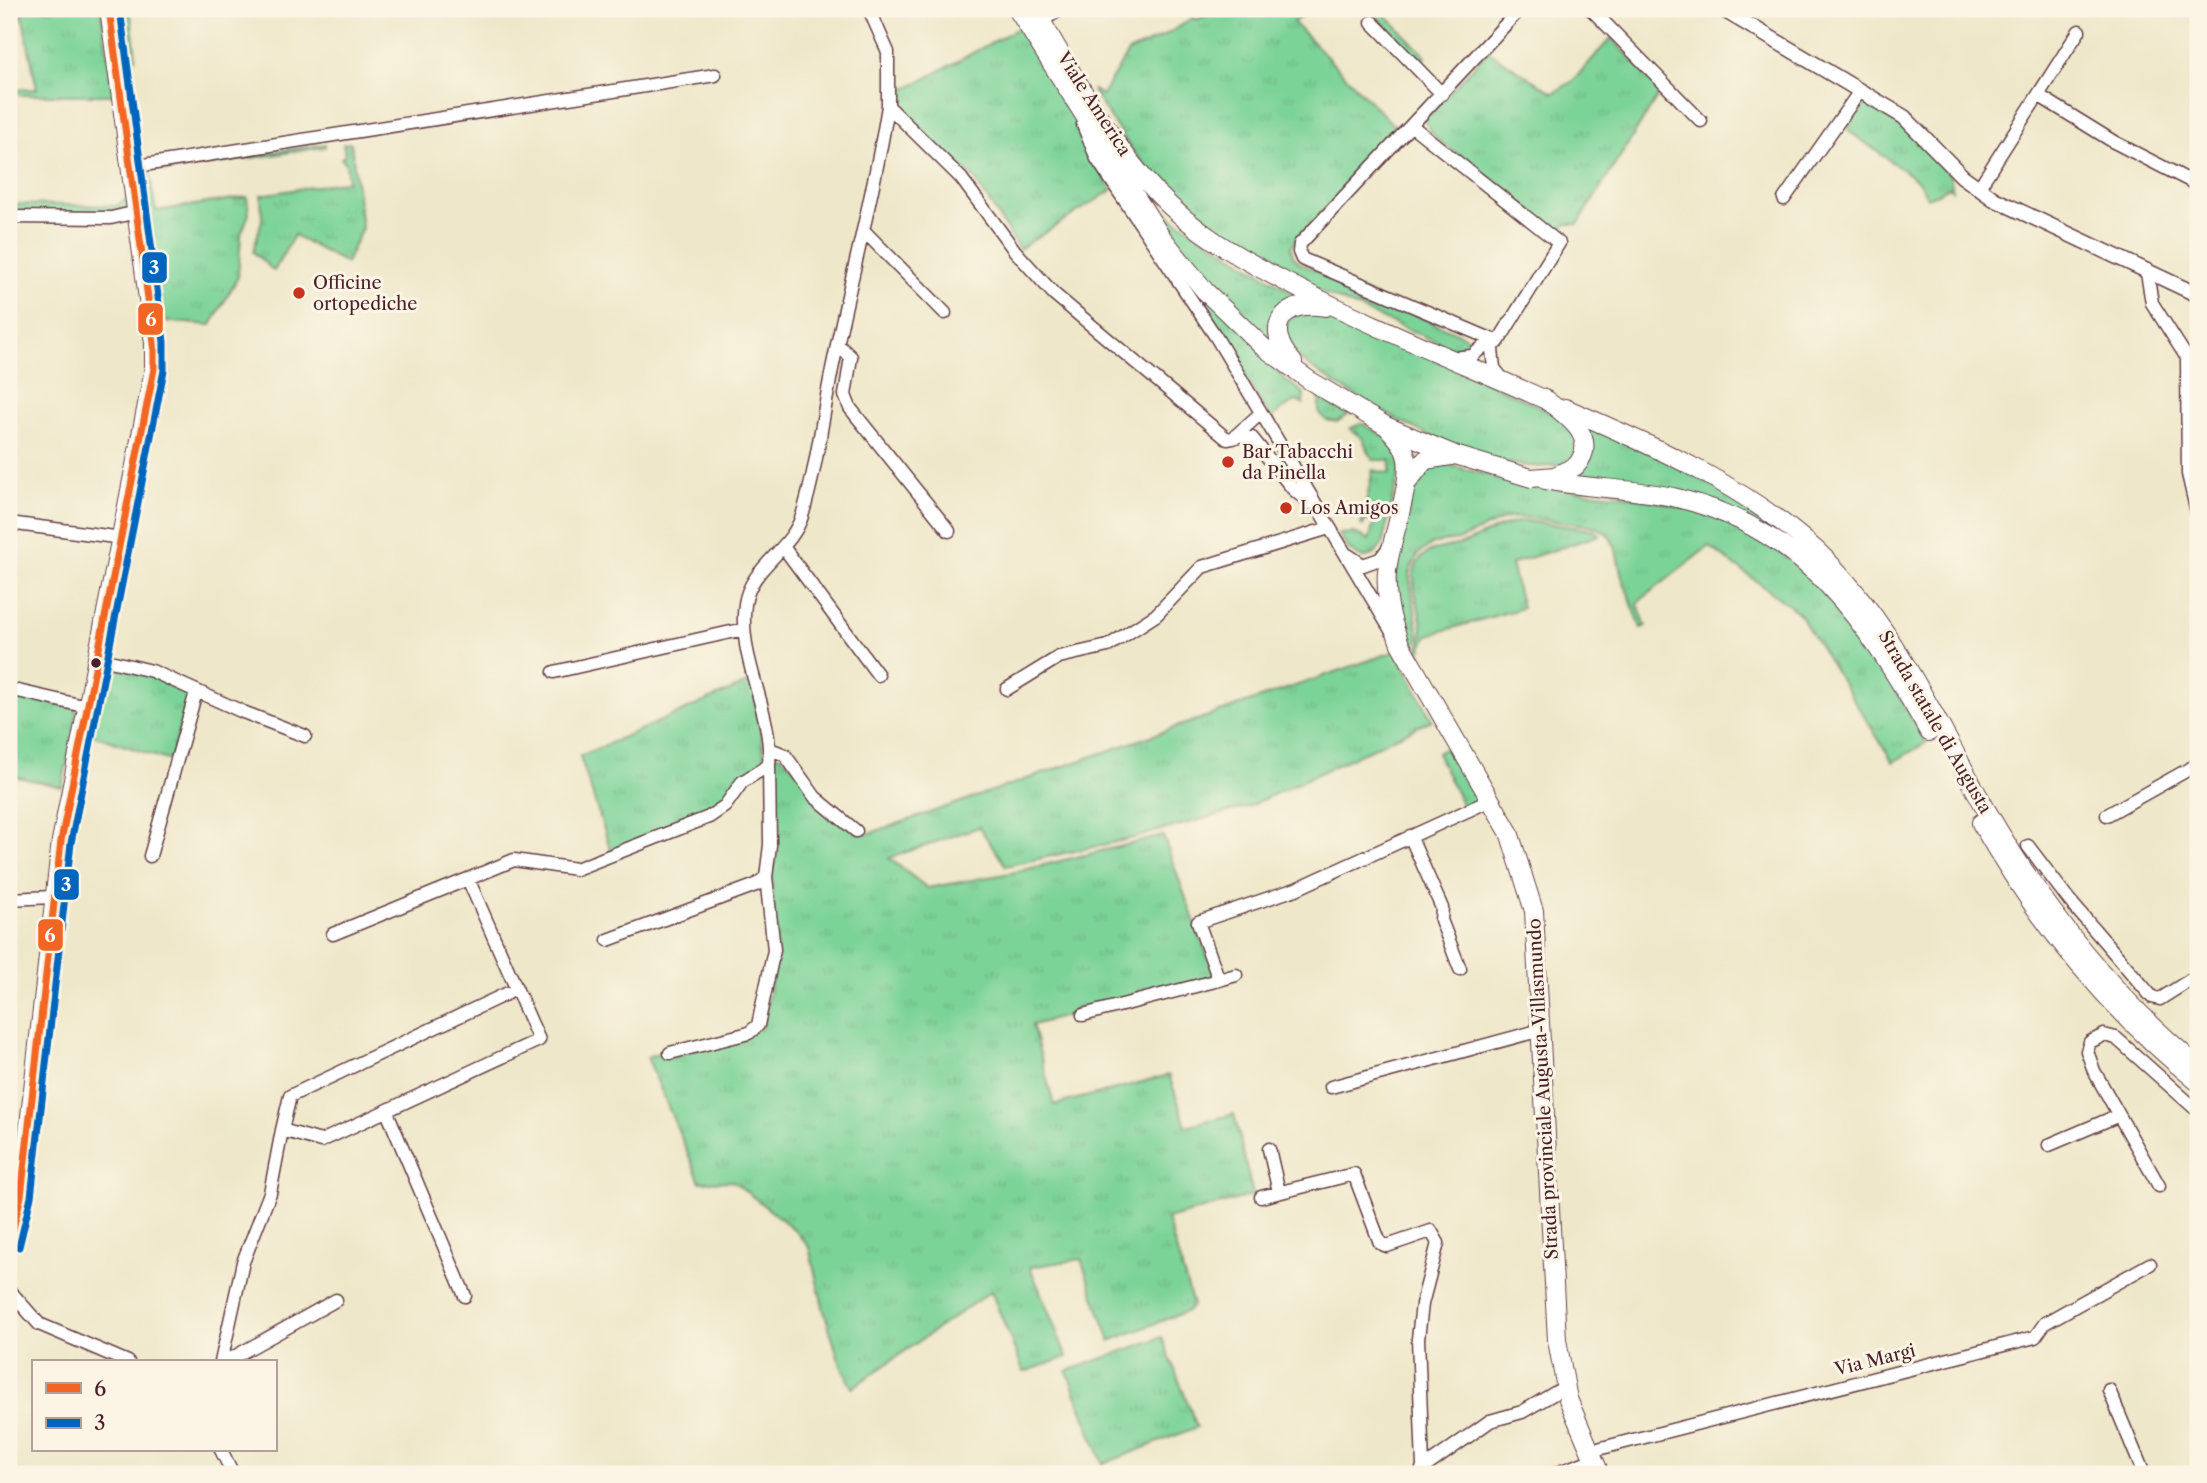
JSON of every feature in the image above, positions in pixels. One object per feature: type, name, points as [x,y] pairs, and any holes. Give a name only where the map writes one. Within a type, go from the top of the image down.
[{"type":"main road","points":[[9,1245],[21,1196],[53,897],[154,369],[154,343],[108,9]]},
{"type":"main road","name":"Viale America","points":[[1017,9],[1160,235],[1189,272],[1262,346],[1309,380]]},
{"type":"main road","name":"Viale America","points":[[1037,15],[1126,157],[1159,195],[1223,249],[1343,310]]},
{"type":"main road","points":[[1309,380],[1279,345],[1281,321],[1294,307],[1304,304],[1343,310],[1504,381],[1546,400],[1575,421],[1583,438],[1581,460],[1567,472],[1531,478]]},
{"type":"main road","name":"Strada statale di Augusta","points":[[1309,380],[1386,426],[1455,456],[1531,478],[1674,498],[1722,512],[1778,541],[1823,577],[1849,607],[1893,668],[1995,848],[2062,946],[2122,1014],[2198,1082]]},
{"type":"main road","name":"Strada statale di Augusta","points":[[1546,400],[1700,471],[1756,504],[1816,551],[1859,598],[1903,661],[2019,864],[2064,927],[2127,1002],[2198,1066]]},
{"type":"main road","points":[[1386,426],[1402,443],[1407,455],[1405,486]]},
{"type":"main road","points":[[1405,486],[1425,460],[1455,456]]},
{"type":"main road","name":"Strada provinciale Augusta-Villasmundo","points":[[1405,486],[1379,595],[1389,613],[1400,644],[1491,800],[1513,844],[1534,911],[1557,1339],[1565,1387],[1595,1461]]},
{"type":"street","points":[[670,1053],[749,1033],[758,1025],[774,950],[766,877],[770,845],[770,748],[744,629],[745,603],[754,579],[784,548],[801,521],[807,500],[888,106],[888,52],[869,9]]},
{"type":"street","points":[[1037,15],[1061,9]]},
{"type":"street","points":[[1412,126],[1559,243],[1498,342],[1302,259],[1298,252],[1300,244],[1520,9]]},
{"type":"street","points":[[1591,9],[1701,121]]},
{"type":"street","points":[[1722,9],[1919,128],[1978,189],[2147,273],[2198,295]]},
{"type":"street","points":[[1372,22],[1442,94]]},
{"type":"street","points":[[1978,189],[2079,31]]},
{"type":"street","points":[[131,167],[715,75]]},
{"type":"street","points":[[1068,89],[1097,159],[1216,337],[1343,552],[1379,595]]},
{"type":"street","points":[[1784,199],[1860,91]]},
{"type":"street","points":[[2038,95],[2114,142],[2198,185]]},
{"type":"street","points":[[888,106],[961,178],[1015,251],[1073,312],[1140,363],[1227,439],[1242,435],[1252,438],[1293,489],[1316,507]]},
{"type":"street","points":[[9,217],[111,218],[137,212]]},
{"type":"street","points":[[863,230],[944,313]]},
{"type":"street","points":[[2147,273],[2152,303],[2186,358],[2187,465],[2198,517]]},
{"type":"street","points":[[1451,358],[1472,356],[1491,340]]},
{"type":"street","points":[[1491,340],[1494,368],[1504,381]]},
{"type":"street","points":[[837,344],[851,357],[845,395],[850,408],[949,531]]},
{"type":"street","points":[[1233,438],[1261,413]]},
{"type":"street","points":[[9,523],[122,538]]},
{"type":"street","points":[[1007,689],[1059,657],[1108,646],[1156,615],[1202,568],[1329,528]]},
{"type":"street","points":[[1363,565],[1380,559],[1391,544]]},
{"type":"street","points":[[784,548],[878,675]]},
{"type":"street","points":[[1343,552],[1363,565],[1379,595]]},
{"type":"street","points":[[554,672],[744,629]]},
{"type":"street","points":[[98,658],[152,671],[196,692],[306,736]]},
{"type":"street","points":[[9,689],[88,707]]},
{"type":"street","points":[[149,856],[196,692]]},
{"type":"street","points":[[770,748],[785,755],[815,797],[856,831]]},
{"type":"street","points":[[2107,815],[2198,764]]},
{"type":"street","points":[[333,934],[514,860],[576,869],[709,817],[725,806],[742,782],[769,765]]},
{"type":"street","points":[[1219,980],[1198,922],[1297,889],[1491,800]]},
{"type":"street","points":[[1410,836],[1442,908],[1441,920],[1460,969]]},
{"type":"street","points":[[2028,846],[2069,900],[2152,998],[2160,999],[2198,975]]},
{"type":"street","points":[[608,940],[756,885],[766,877]]},
{"type":"street","points":[[282,1130],[321,1141],[539,1040],[468,879]]},
{"type":"street","points":[[9,899],[53,897]]},
{"type":"street","points":[[1083,1015],[1236,975]]},
{"type":"street","points":[[224,1360],[243,1262],[270,1193],[290,1096],[508,993]]},
{"type":"street","points":[[1331,1087],[1541,1030]]},
{"type":"street","points":[[2159,1186],[2117,1116],[2089,1060],[2090,1042],[2104,1035],[2116,1038],[2198,1111]]},
{"type":"street","points":[[387,1112],[465,1296]]},
{"type":"street","points":[[2049,1145],[2117,1116]]},
{"type":"street","points":[[1269,1149],[1279,1192]]},
{"type":"street","points":[[1261,1198],[1354,1174],[1380,1242],[1387,1246],[1431,1231],[1435,1236],[1438,1242],[1422,1304],[1418,1339],[1422,1470]]},
{"type":"street","name":"Via Margi","points":[[1555,1474],[2035,1336],[2045,1323],[2150,1264]]},
{"type":"street","points":[[9,1290],[39,1324],[123,1360]]},
{"type":"street","points":[[227,1360],[337,1300]]},
{"type":"street","points":[[1422,1470],[1490,1421],[1522,1412],[1565,1387]]},
{"type":"street","points":[[2109,1390],[2144,1474]]},
{"type":"street","points":[[222,1452],[233,1474]]},
{"type":"green space","points":[[21,9],[101,9],[113,95],[9,95],[9,90],[37,89]]},
{"type":"green space","points":[[1217,9],[1313,9],[1293,22],[1394,126],[1398,125],[1402,129],[1393,131],[1390,141],[1291,246],[1293,257],[1301,264],[1466,337],[1474,345],[1468,349],[1452,348],[1319,291],[1254,258],[1196,218],[1166,190],[1138,158],[1092,89],[1102,95],[1128,52],[1164,36],[1194,17],[1197,20]]},
{"type":"green space","points":[[1369,9],[1380,9],[1426,57],[1420,61]]},
{"type":"green space","points":[[126,13],[131,15],[136,58],[122,58],[116,18]]},
{"type":"green space","points":[[1022,26],[1074,112],[1087,145],[1112,190],[1019,249],[974,178],[919,130],[895,95]]},
{"type":"green space","points":[[1611,38],[1656,84],[1659,94],[1578,224],[1566,224],[1557,233],[1436,138],[1424,120],[1488,51],[1553,93],[1573,81]]},
{"type":"green space","points":[[1869,103],[1908,128],[1934,152],[1944,165],[1952,190],[1949,187],[1928,198],[1918,181],[1849,131],[1854,114]]},
{"type":"green space","points":[[351,143],[362,228],[346,263],[294,235],[274,271],[253,252],[262,220],[261,195],[348,181],[346,163],[341,158],[345,155],[343,144]]},
{"type":"green space","points":[[1095,143],[1285,380],[1304,393],[1303,404],[1296,401],[1274,415],[1274,423]]},
{"type":"green space","points":[[325,144],[325,147],[165,171],[166,168]]},
{"type":"green space","points":[[149,173],[156,211],[247,197],[249,214],[241,234],[238,277],[211,325],[160,321],[140,175]]},
{"type":"green space","points":[[1137,185],[1174,219],[1299,297],[1272,342],[1267,344],[1184,258]]},
{"type":"green space","points":[[127,199],[128,208],[113,214],[9,213],[9,204],[116,206]]},
{"type":"green space","points":[[1297,311],[1331,313],[1561,416],[1579,438],[1573,460],[1543,466],[1508,463],[1468,451],[1387,414],[1291,353],[1284,324]]},
{"type":"green space","points":[[1319,398],[1348,415],[1337,422],[1326,420],[1319,413]]},
{"type":"green space","points":[[1361,423],[1391,440],[1402,461],[1382,545],[1375,554],[1363,558],[1349,550],[1339,534],[1355,533],[1369,540],[1374,524],[1366,519],[1363,526],[1361,525],[1373,470],[1390,474],[1391,460],[1373,460],[1362,438],[1350,429]]},
{"type":"green space","points":[[1585,426],[1674,462],[1763,516],[1825,568],[1774,532],[1572,479]]},
{"type":"green space","points":[[1445,464],[1532,485],[1640,498],[1687,507],[1732,523],[1765,542],[1795,564],[1846,618],[1888,679],[1926,743],[1893,762],[1798,612],[1709,546],[1637,603],[1646,626],[1641,628],[1622,577],[1615,546],[1607,533],[1593,526],[1521,517],[1507,518],[1458,540],[1434,543],[1418,554],[1409,573],[1419,637],[1410,651],[1402,627],[1396,585],[1400,546],[1415,481],[1423,469]]},
{"type":"green space","points":[[1525,521],[1593,530],[1600,535],[1511,564],[1522,608],[1428,635],[1417,658],[1414,654],[1421,643],[1422,630],[1414,588],[1417,563],[1431,551],[1459,545],[1501,527]]},
{"type":"green space","points":[[1396,651],[1432,720],[1247,807],[1129,839],[1006,866],[979,827],[889,858],[927,888],[1011,873],[1163,836],[1215,977],[1032,1025],[1054,1105],[1169,1075],[1186,1126],[1234,1114],[1253,1195],[1167,1219],[1193,1305],[1188,1311],[1110,1341],[1081,1259],[1030,1267],[1067,1357],[1024,1372],[991,1291],[852,1388],[841,1366],[824,1311],[809,1247],[795,1230],[733,1181],[700,1182],[647,1057],[664,1052],[668,1058],[762,1028],[777,953],[772,889],[774,754],[783,757],[858,834],[871,833]]},
{"type":"green space","points":[[104,665],[144,672],[186,693],[188,699],[171,758],[167,760],[90,734]]},
{"type":"green space","points":[[752,681],[765,758],[762,764],[720,806],[611,851],[580,756]]},
{"type":"green space","points":[[9,693],[75,708],[77,715],[62,787],[9,775]]},
{"type":"green space","points":[[1445,748],[1461,763],[1480,795],[1475,802],[1463,807],[1437,753]]},
{"type":"green space","points":[[1162,1337],[1197,1427],[1103,1464],[1067,1371]]},
{"type":"transit line","name":"6","points":[[9,1245],[21,1196],[61,841],[154,369],[154,343],[109,9]]},
{"type":"transit line","name":"3","points":[[19,1247],[31,1197],[71,843],[164,370],[164,342],[120,9]]},
{"type":"place","name":"Officine ortopediche","points":[[299,293]]},
{"type":"place","name":"Bar Tabacchi da Pinella","points":[[1228,462]]},
{"type":"place","name":"Los Amigos","points":[[1286,508]]}]
